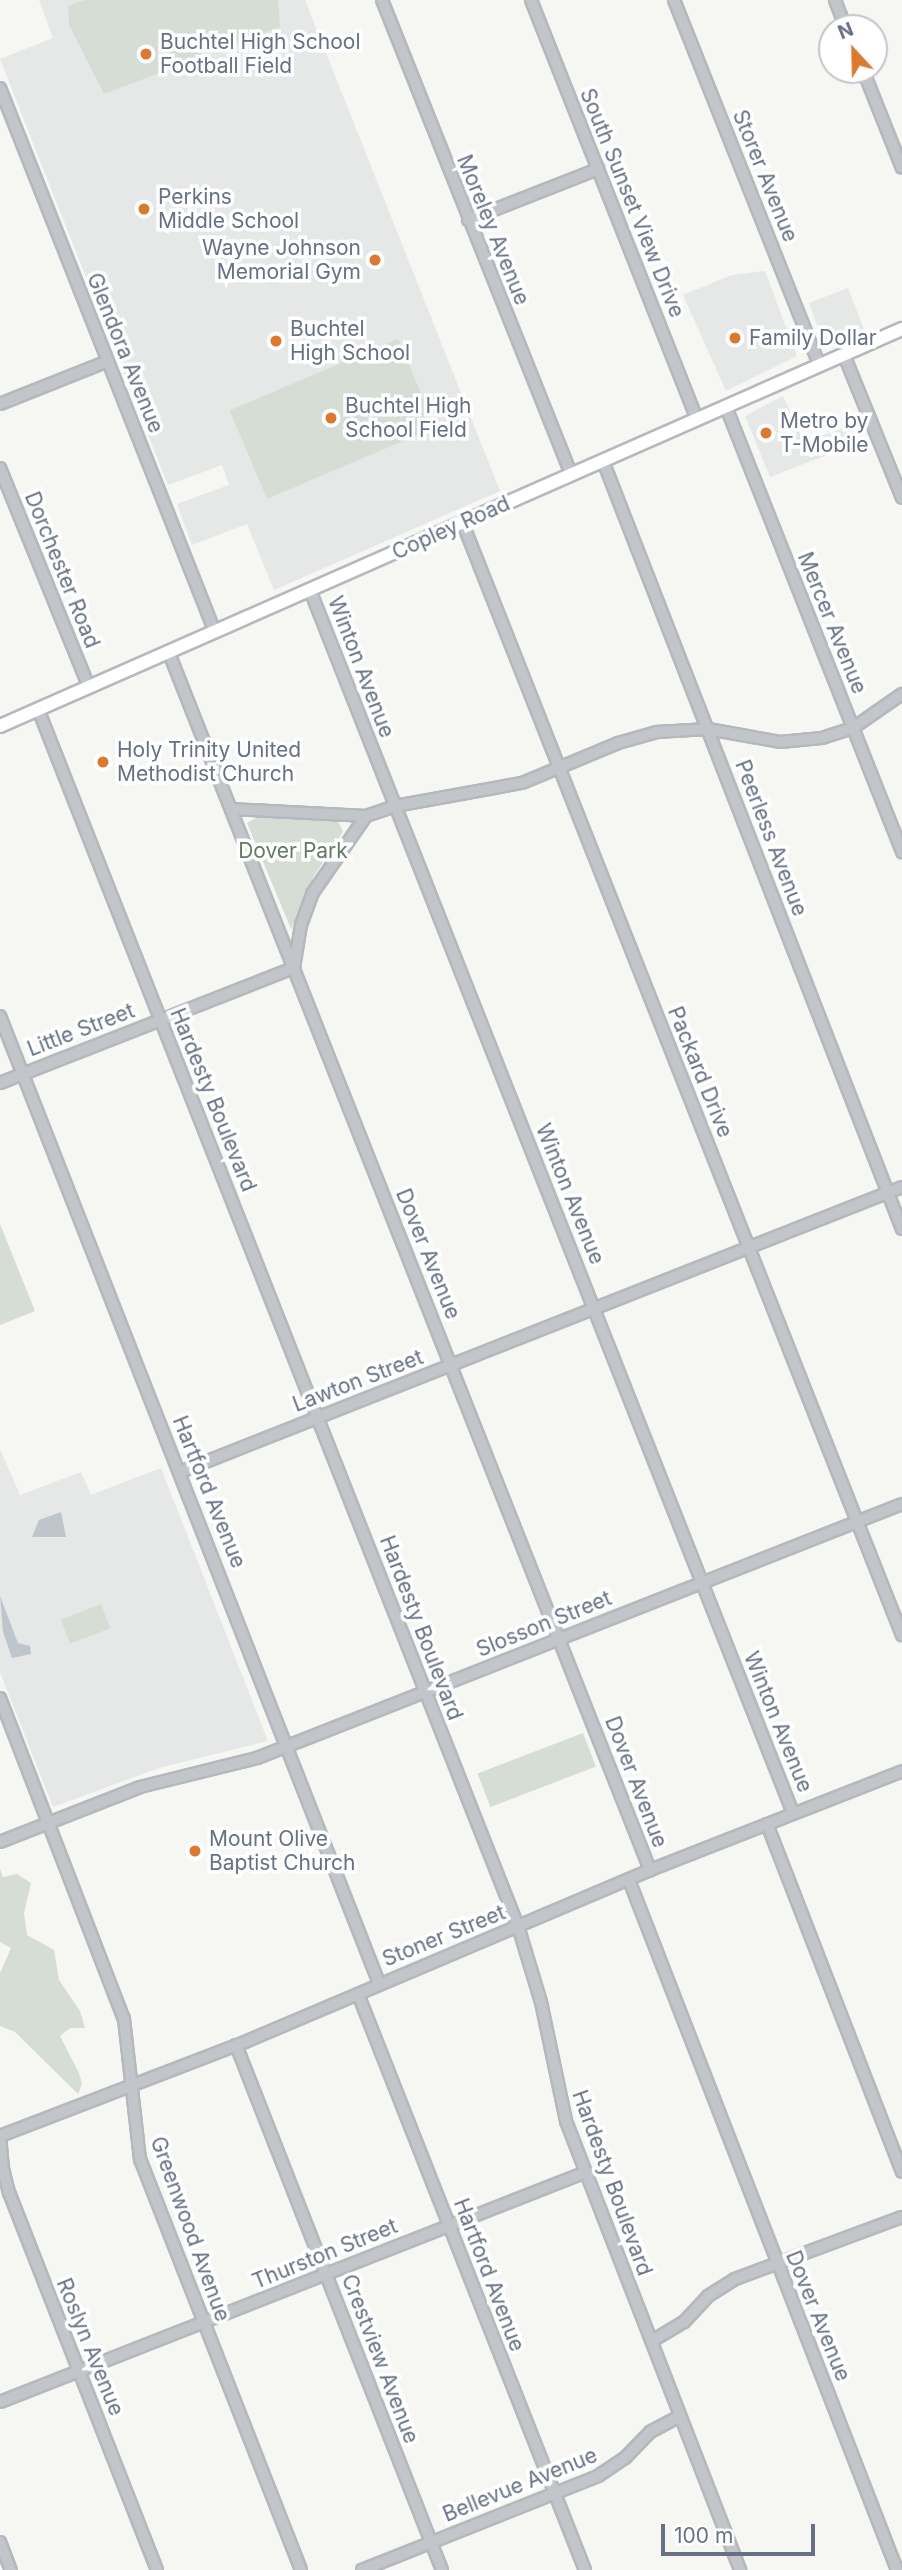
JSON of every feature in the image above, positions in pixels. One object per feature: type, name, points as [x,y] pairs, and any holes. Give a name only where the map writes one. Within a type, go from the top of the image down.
[{"type":"main road","name":"Copley Road","points":[[0,726],[902,329]]},
{"type":"street","name":"Moreley Avenue","points":[[382,0],[571,474]]},
{"type":"street","name":"South Sunset View Drive","points":[[531,0],[697,419]]},
{"type":"street","name":"Storer Avenue","points":[[674,0],[819,365]]},
{"type":"street","points":[[869,84],[902,168]]},
{"type":"street","name":"Glendora Avenue","points":[[0,89],[2,100],[215,632]]},
{"type":"street","points":[[468,220],[598,169]]},
{"type":"street","points":[[845,355],[902,498]]},
{"type":"street","points":[[0,404],[108,361]]},
{"type":"street","name":"Mercer Avenue","points":[[726,407],[902,852]]},
{"type":"street","name":"Peerless Avenue","points":[[603,461],[902,1229]]},
{"type":"street","name":"Dorchester Road","points":[[0,468],[89,687]]},
{"type":"street","name":"Packard Drive","points":[[463,524],[902,1635]]},
{"type":"street","name":"Winton Avenue","points":[[310,590],[793,1814]]},
{"type":"street","name":"Dover Avenue","points":[[169,653],[650,1870]]},
{"type":"street","points":[[231,809],[366,817],[395,806],[522,783],[561,771],[633,738],[708,729],[780,742],[822,738],[853,728],[902,694]]},
{"type":"street","name":"Hardesty Boulevard","points":[[38,709],[518,1926],[541,2002],[557,2090],[586,2172],[740,2570]]},
{"type":"street","points":[[294,968],[301,925],[312,894],[366,817]]},
{"type":"street","name":"Little Street","points":[[0,1083],[294,968]]},
{"type":"street","name":"Hartford Avenue","points":[[0,1016],[379,1983]]},
{"type":"street","name":"Lawton Street","points":[[180,1472],[902,1187]]},
{"type":"street","name":"Slosson Street","points":[[0,1842],[140,1787],[288,1746],[902,1504]]},
{"type":"street","name":"Greenwood Avenue","points":[[0,1698],[124,2019],[140,2158],[301,2570]]},
{"type":"street","name":"Stoner Street","points":[[0,2136],[236,2045],[650,1870],[902,1771]]},
{"type":"street","points":[[767,1824],[902,2172]]},
{"type":"street","name":"Dover Avenue","points":[[629,1881],[897,2570]]},
{"type":"street","name":"Hartford Avenue","points":[[358,1994],[585,2570]]},
{"type":"street","name":"Crestview Avenue","points":[[236,2045],[442,2570]]},
{"type":"street","name":"Roslyn Avenue","points":[[0,2136],[9,2193],[157,2570]]},
{"type":"street","name":"Thurston Street","points":[[0,2402],[586,2172]]},
{"type":"street","points":[[652,2341],[684,2322],[721,2287],[776,2263],[902,2217]]},
{"type":"street","name":"Bellevue Avenue","points":[[362,2570],[555,2494],[612,2468],[650,2432],[680,2416]]},
{"type":"street","points":[[0,2542],[11,2570]]},
{"type":"shaded area","name":"Buchtel High School","points":[[39,0],[305,0],[500,491],[274,590],[247,524],[192,545],[177,504],[229,485],[222,465],[168,485],[0,59],[53,38]]},
{"type":"shaded area","points":[[765,271],[797,356],[726,391],[683,295],[732,275]]},
{"type":"shaded area","points":[[848,288],[864,330],[825,345],[809,303]]},
{"type":"shaded area","points":[[783,396],[804,442],[855,424],[861,442],[770,477],[745,416]]},
{"type":"shaded area","points":[[0,1449],[20,1495],[81,1472],[91,1495],[161,1468],[268,1741],[159,1768],[53,1807],[0,1672]]},
{"type":"shaded area","points":[[61,1512],[66,1537],[32,1537],[39,1520]]},
{"type":"shaded area","points":[[0,1596],[18,1643],[30,1646],[31,1654],[12,1658],[3,1632]]},
{"type":"green space","name":"Buchtel High School Football Field","points":[[84,0],[278,0],[280,27],[104,94],[69,25],[68,6]]},
{"type":"green space","name":"Buchtel High School Field","points":[[398,339],[436,427],[267,499],[230,411]]},
{"type":"green space","name":"Dover Park","points":[[258,817],[329,819],[339,823],[343,832],[314,876],[291,929],[247,823]]},
{"type":"green space","points":[[0,1224],[35,1311],[0,1325]]},
{"type":"green space","points":[[101,1604],[110,1628],[70,1644],[61,1619]]},
{"type":"green space","points":[[583,1733],[596,1767],[490,1807],[478,1773]]},
{"type":"green space","points":[[0,1869],[3,1877],[17,1874],[31,1883],[24,1913],[27,1935],[54,1950],[59,1980],[80,2011],[85,2028],[70,2028],[60,2036],[79,2073],[82,2084],[78,2094],[15,2032],[0,2026],[0,1973],[11,1948],[0,1942]]},
{"type":"place","name":"Buchtel High School Football Field","points":[[146,54]]},
{"type":"place","name":"Perkins Middle School","points":[[144,209]]},
{"type":"place","name":"Wayne Johnson Memorial Gym","points":[[375,260]]},
{"type":"place","name":"Family Dollar","points":[[735,338]]},
{"type":"place","name":"Buchtel High School","points":[[276,341]]},
{"type":"place","name":"Buchtel High School Field","points":[[331,418]]},
{"type":"place","name":"Metro by T-Mobile","points":[[766,433]]},
{"type":"place","name":"Holy Trinity United Methodist Church","points":[[103,762]]},
{"type":"place","name":"Mount Olive Baptist Church","points":[[195,1851]]}]
